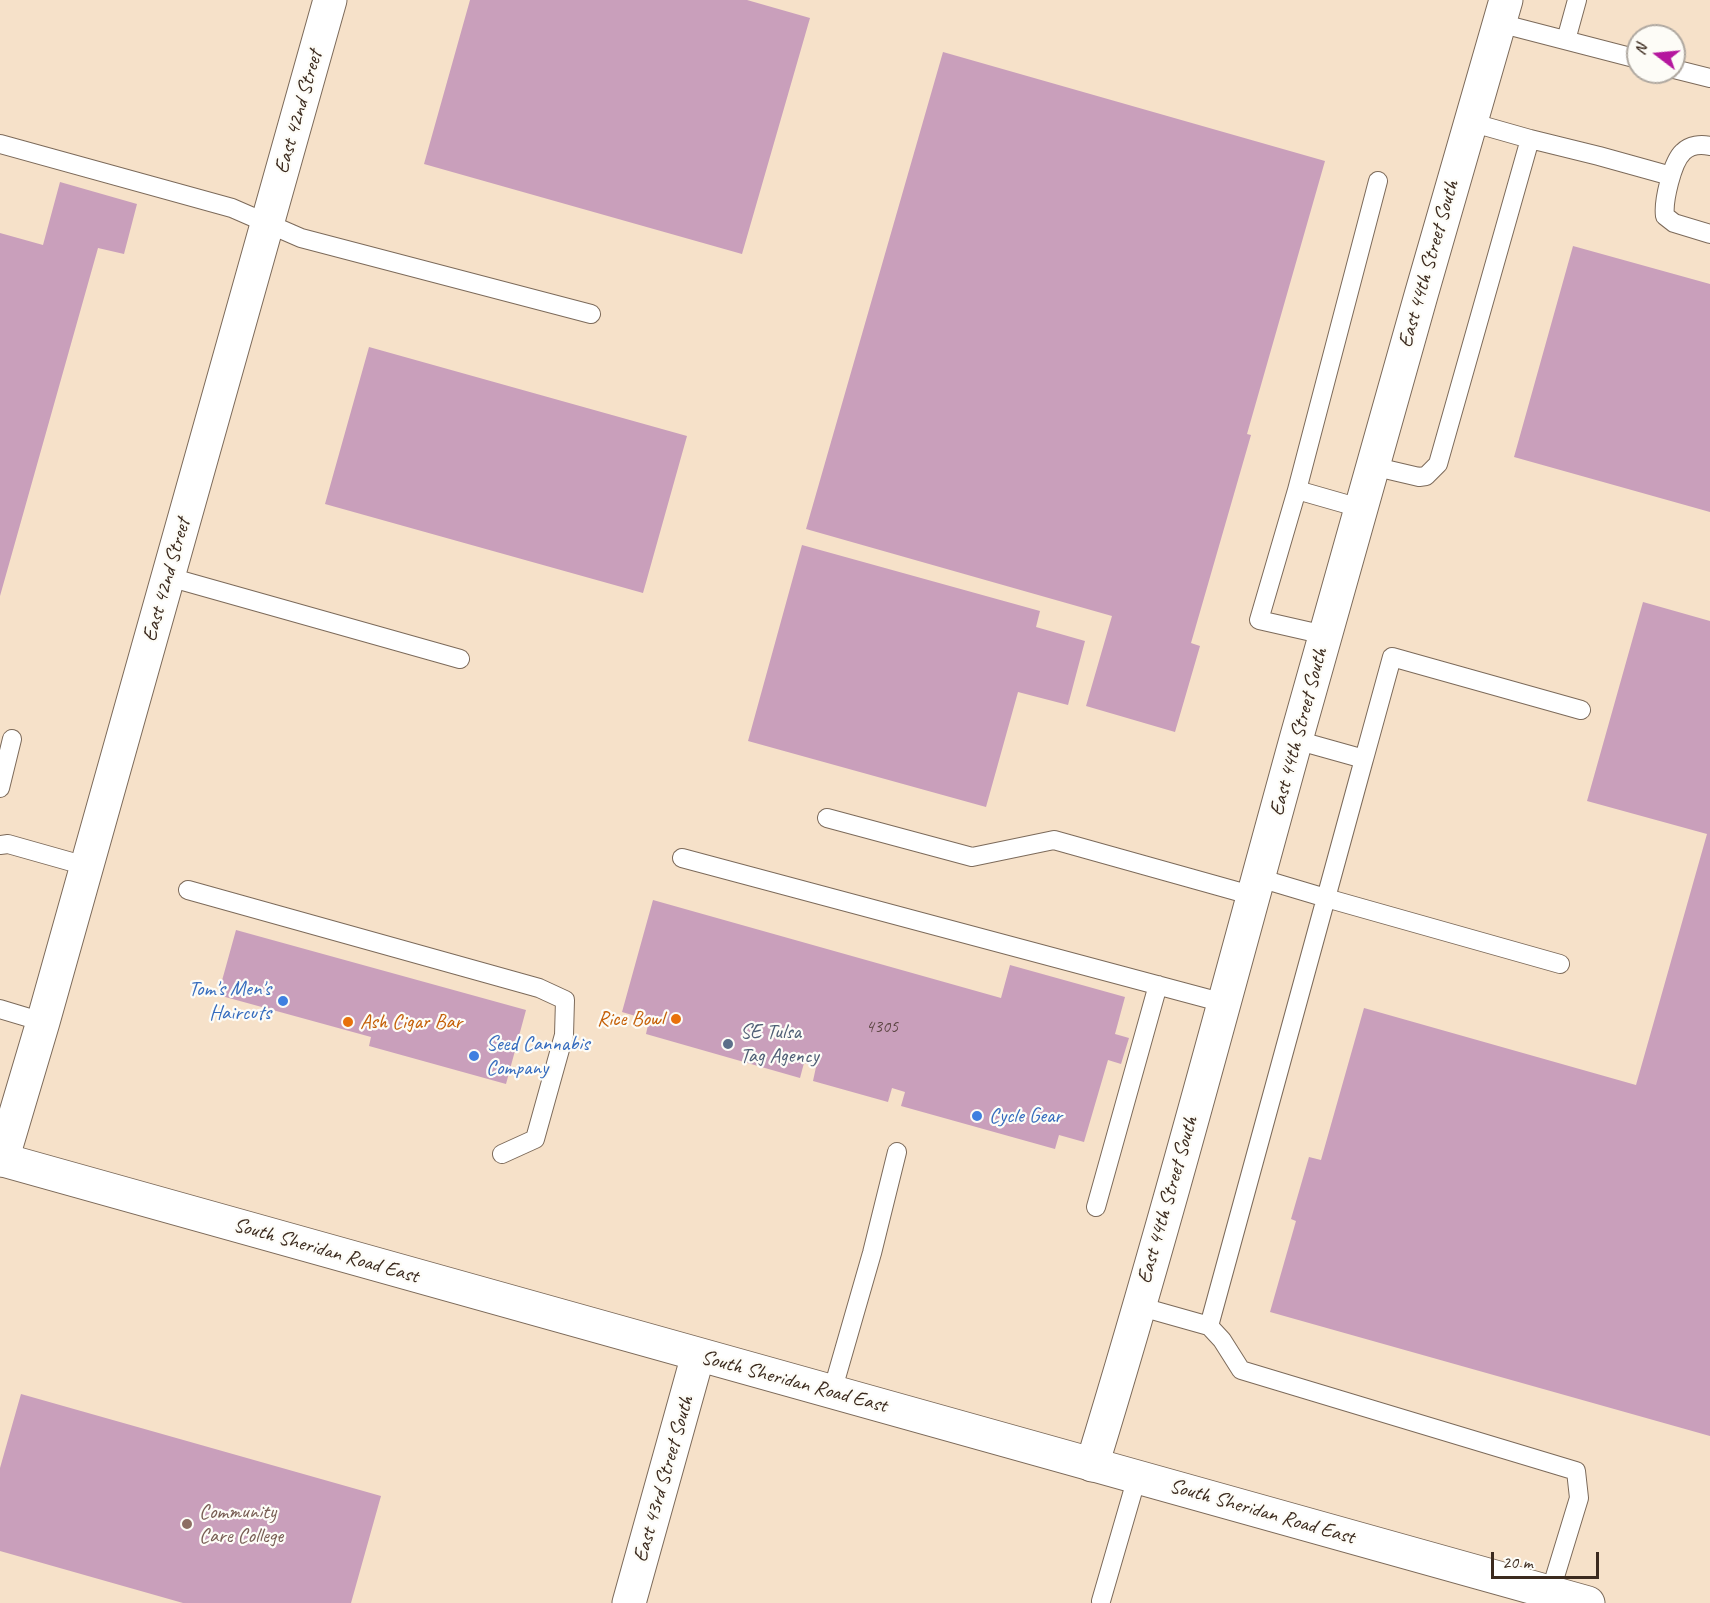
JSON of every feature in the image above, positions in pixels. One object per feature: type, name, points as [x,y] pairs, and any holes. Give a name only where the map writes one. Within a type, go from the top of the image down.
[{"type":"street","name":"East 42nd Street","points":[[1,1160],[43,1022],[330,0]]},
{"type":"street","name":"East 44th Street South","points":[[1092,1465],[1224,1003],[1360,508],[1503,11]]},
{"type":"street","name":"South Sheridan Road East","points":[[1,1160],[1588,1603]]},
{"type":"street","name":"East 43rd Street South","points":[[629,1603],[698,1355]]},
{"type":"lane","points":[[1566,40],[1577,0]]},
{"type":"lane","points":[[1503,11],[1566,40],[1626,56]]},
{"type":"lane","points":[[1686,72],[1710,78]]},
{"type":"lane","points":[[1470,122],[1671,176]]},
{"type":"lane","points":[[1372,466],[1419,477],[1426,476],[1438,464],[1530,139]]},
{"type":"lane","points":[[0,144],[232,208],[301,238],[591,314]]},
{"type":"lane","points":[[1710,146],[1703,144],[1693,146],[1682,153],[1671,176],[1663,205],[1665,216],[1674,223],[1710,234]]},
{"type":"lane","points":[[1325,636],[1259,620],[1297,490],[1378,181]]},
{"type":"lane","points":[[1297,490],[1360,508]]},
{"type":"lane","points":[[168,577],[460,659]]},
{"type":"lane","points":[[1209,1326],[1392,657],[1581,710]]},
{"type":"lane","points":[[0,788],[12,739]]},
{"type":"lane","points":[[1296,740],[1364,759]]},
{"type":"lane","points":[[827,818],[972,857],[1054,840],[1256,887],[1326,898],[1560,964]]},
{"type":"lane","points":[[0,845],[8,844],[86,866]]},
{"type":"lane","points":[[682,858],[1224,1003]]},
{"type":"lane","points":[[188,890],[539,988],[566,1000],[564,1035],[535,1139],[502,1154]]},
{"type":"lane","points":[[1096,1207],[1158,985]]},
{"type":"lane","points":[[0,1009],[43,1022]]},
{"type":"lane","points":[[832,1392],[872,1253],[897,1152]]},
{"type":"lane","points":[[1138,1306],[1209,1326],[1222,1340],[1241,1370],[1576,1471],[1579,1498],[1550,1593]]},
{"type":"lane","points":[[1101,1601],[1137,1477]]},
{"type":"building","points":[[470,0],[747,0],[810,18],[742,254],[424,164]]},
{"type":"building","points":[[943,52],[1325,161],[1247,434],[1251,435],[1191,643],[1200,646],[1175,732],[1086,706],[1112,616],[806,529]]},
{"type":"building","points":[[60,182],[137,204],[124,254],[98,248],[0,596],[0,233],[43,245]]},
{"type":"building","points":[[1573,246],[1710,284],[1710,512],[1514,457]]},
{"type":"building","points":[[369,347],[687,436],[643,593],[325,504]]},
{"type":"building","points":[[802,545],[1040,611],[1036,627],[1085,641],[1068,705],[1018,692],[986,807],[748,741]]},
{"type":"building","points":[[1643,602],[1710,621],[1710,1436],[1270,1312],[1296,1221],[1291,1219],[1309,1157],[1321,1160],[1364,1008],[1636,1085],[1707,834],[1587,801]]},
{"type":"building","points":[[653,900],[1001,998],[1010,965],[1125,997],[1115,1034],[1129,1038],[1121,1064],[1108,1060],[1084,1142],[1059,1135],[1055,1149],[901,1106],[905,1092],[892,1088],[888,1102],[813,1081],[816,1067],[804,1063],[800,1078],[646,1034],[649,1020],[622,1012]]},
{"type":"building","points":[[236,930],[526,1010],[506,1084],[369,1046],[371,1037],[218,995]]},
{"type":"building","name":"Community Care College","points":[[21,1394],[381,1496],[351,1603],[183,1603],[0,1551],[0,1468]]},
{"type":"place","name":"Tom's Men's Haircuts","points":[[283,1001]]},
{"type":"place","name":"Rice Bowl","points":[[676,1019]]},
{"type":"place","name":"Ash Cigar Bar","points":[[348,1022]]},
{"type":"place","name":"SE Tulsa Tag Agency","points":[[728,1044]]},
{"type":"place","name":"Seed Cannabis Company","points":[[474,1056]]},
{"type":"place","name":"Cycle Gear","points":[[977,1116]]},
{"type":"place","name":"Community Care College","points":[[187,1524]]}]
